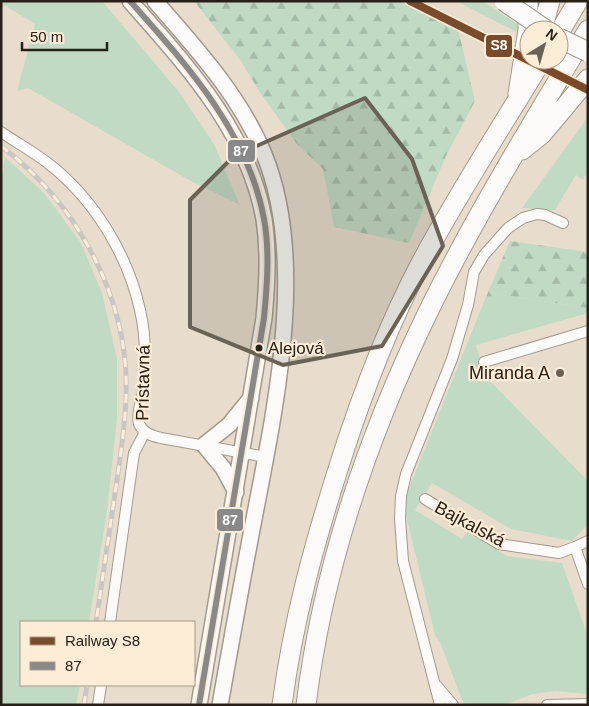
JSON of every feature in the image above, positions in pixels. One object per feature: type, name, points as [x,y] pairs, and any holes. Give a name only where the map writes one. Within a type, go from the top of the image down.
[{"type":"highway","points":[[504,1],[532,20]]},
{"type":"highway","points":[[516,103],[528,30],[528,1]]},
{"type":"highway","points":[[545,20],[550,1]]},
{"type":"highway","points":[[566,20],[578,1]]},
{"type":"highway","points":[[306,705],[319,626],[350,510],[376,435],[406,361],[431,307],[513,158],[588,30]]},
{"type":"highway","points":[[569,43],[588,52]]},
{"type":"highway","points":[[516,103],[528,70]]},
{"type":"highway","points":[[282,705],[294,621],[309,566],[352,425],[384,342],[422,260],[536,70]]},
{"type":"highway","points":[[513,158],[542,134],[588,79]]},
{"type":"main road","points":[[130,1],[216,106],[242,150],[254,182],[264,220],[268,266],[264,318],[200,705]]},
{"type":"main road","points":[[155,1],[233,97],[258,141],[277,193],[286,250],[286,288],[281,352],[266,457],[220,705]]},
{"type":"main road","points":[[236,492],[223,468],[204,445],[229,425],[251,398]]},
{"type":"street","name":"Prístavná","points":[[1,132],[49,164],[72,185],[100,220],[123,258],[135,291],[144,328],[144,379],[139,420],[145,432],[134,453],[110,621]]},
{"type":"street","points":[[440,705],[417,616],[400,539],[401,496],[415,450],[459,337],[474,272],[484,255],[496,241],[523,218],[536,214],[545,215],[563,223]]},
{"type":"street","points":[[484,362],[588,331]]},
{"type":"street","points":[[145,432],[161,438],[266,457]]},
{"type":"street","name":"Bajkalská","points":[[425,499],[499,544],[559,553],[588,541]]},
{"type":"street","points":[[575,547],[588,584]]},
{"type":"street","points":[[434,683],[453,705]]},
{"type":"street","points":[[98,705],[101,686]]},
{"type":"street","points":[[547,705],[588,704]]},
{"type":"highlighted area","points":[[365,98],[412,159],[443,246],[382,346],[283,365],[190,327],[190,200],[234,156]]},
{"type":"green space","points":[[1,1],[102,1],[179,92],[214,144],[240,205],[189,180],[28,88],[17,91],[35,24],[4,5],[1,12]]},
{"type":"green space","points":[[194,1],[400,1],[458,29],[475,101],[446,156],[409,243],[334,227],[323,169],[297,144],[261,94],[241,61]]},
{"type":"green space","points":[[456,1],[482,1],[517,24],[519,33]]},
{"type":"green space","points":[[588,117],[588,170],[583,180],[576,175],[555,210],[522,208]]},
{"type":"green space","points":[[5,157],[44,193],[81,243],[102,293],[117,359],[117,419],[107,511],[89,621],[20,621],[20,686],[80,686],[76,705],[1,705],[1,183]]},
{"type":"green space","points":[[510,241],[588,252],[588,308],[496,294],[483,304]]},
{"type":"green space","points":[[496,294],[588,308],[588,313],[476,345],[485,376],[588,481],[588,524],[572,541],[511,529],[432,483],[415,510],[462,539],[467,532],[507,556],[562,563],[588,637],[588,694],[555,691],[533,694],[503,705],[466,705],[462,700],[440,642],[435,635],[403,503],[483,304]]},
{"type":"railway","points":[[1,146],[29,169],[54,196],[75,225],[94,257],[109,290],[119,325],[125,361],[125,420],[96,621]]},
{"type":"railway","points":[[84,705],[87,686]]},
{"type":"rail line","name":"S8","points":[[410,1],[588,90]]},
{"type":"transit line","name":"87","points":[[130,1],[193,75],[230,129],[256,187],[266,231],[267,269],[264,318],[199,705]]},
{"type":"place","name":"Alejová","points":[[259,348]]},
{"type":"place","name":"Miranda A","points":[[560,373]]}]
